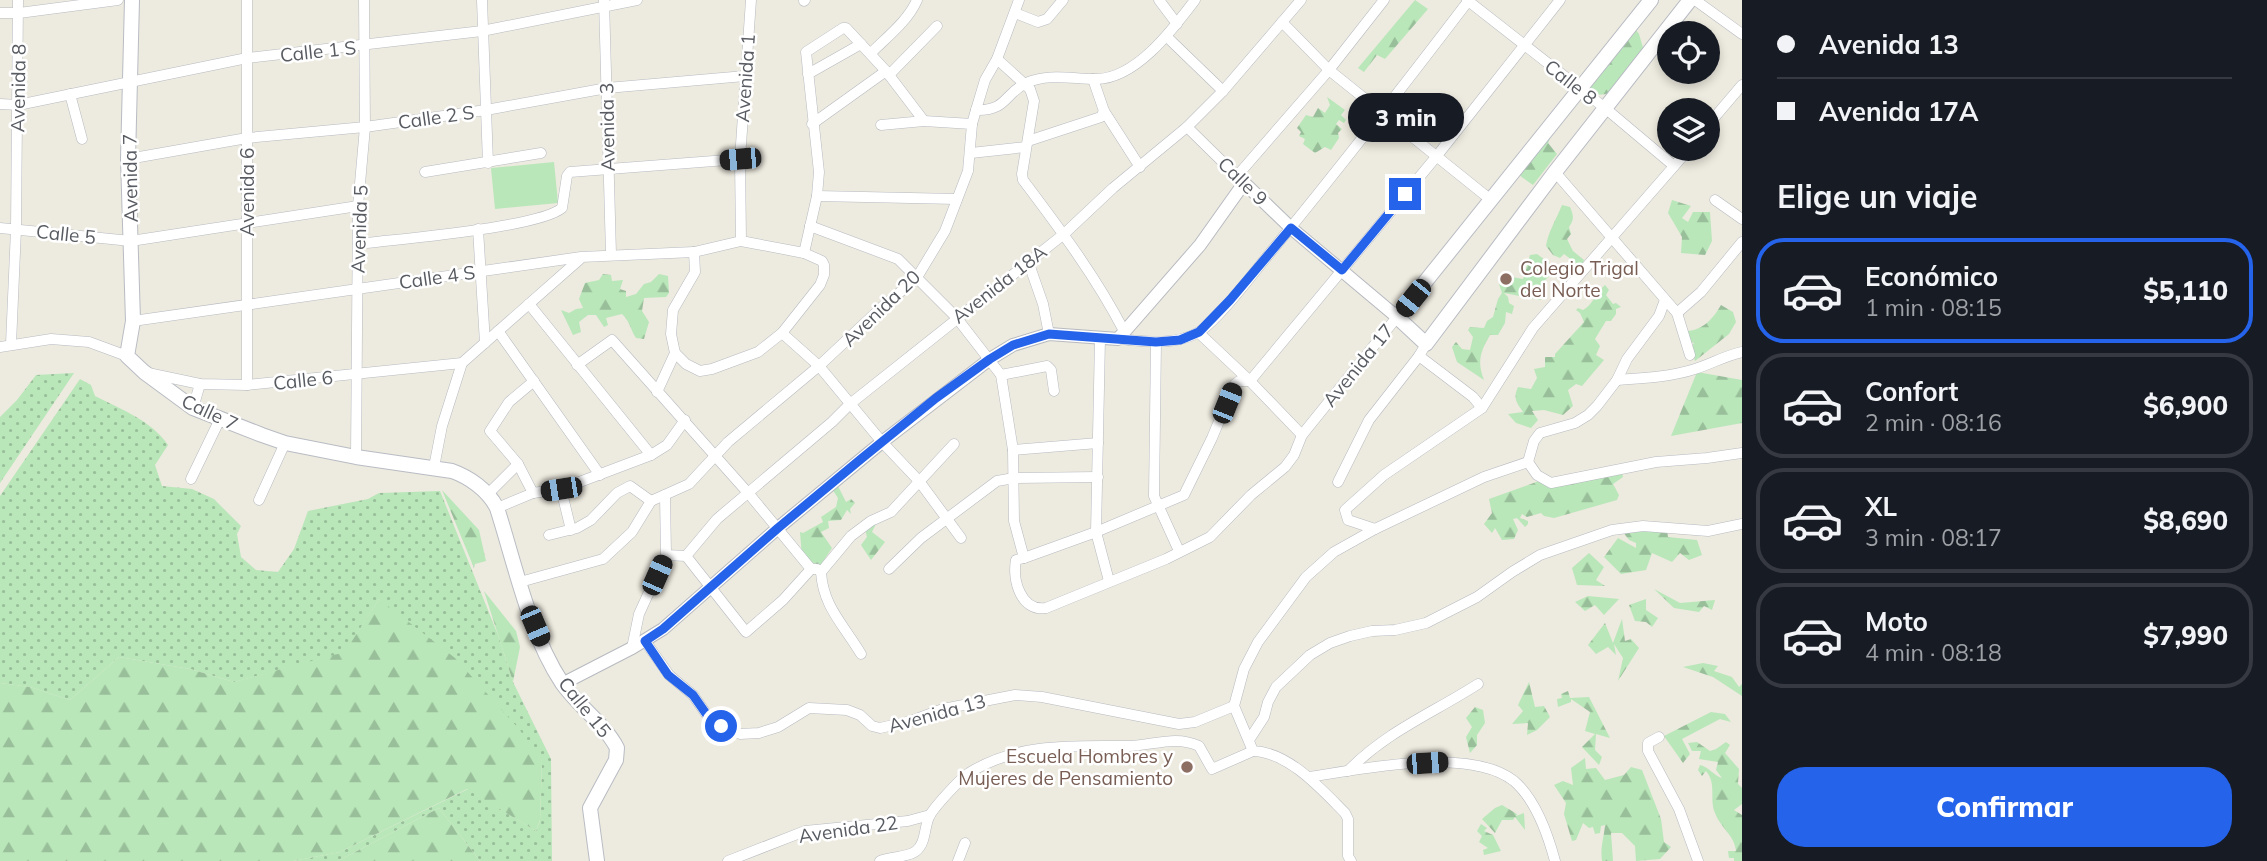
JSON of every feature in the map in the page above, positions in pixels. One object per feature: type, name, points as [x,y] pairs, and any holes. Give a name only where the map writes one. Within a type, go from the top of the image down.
[{"type":"main road","name":"Avenida 7","points":[[127,356],[133,321],[128,159],[132,0]]},
{"type":"main road","name":"Avenida 17","points":[[1397,317],[1651,0]]},
{"type":"main road","points":[[1423,350],[1555,172],[1693,0]]},
{"type":"main road","name":"Calle 9","points":[[1397,317],[1423,350]]},
{"type":"main road","name":"Calle 7","points":[[127,356],[193,408],[285,443],[356,457],[434,467]]},
{"type":"main road","name":"Calle 15","points":[[434,467],[459,473],[488,494],[497,508],[541,639],[562,684],[617,748],[616,761],[590,808],[597,861]]},
{"type":"street","name":"Avenida 8","points":[[5,345],[16,229],[18,0]]},
{"type":"street","points":[[0,13],[118,0]]},
{"type":"street","name":"Avenida 6","points":[[247,0],[247,385]]},
{"type":"street","name":"Avenida 5","points":[[356,457],[358,206],[365,127],[364,0]]},
{"type":"street","points":[[482,0],[488,163]]},
{"type":"street","name":"Calle 1 S","points":[[0,104],[18,105],[247,58],[482,31],[605,4],[637,0]]},
{"type":"street","name":"Avenida 1","points":[[741,241],[740,159],[751,0]]},
{"type":"street","points":[[870,52],[898,26],[914,8],[917,0]]},
{"type":"street","name":"Avenida 20","points":[[651,501],[689,484],[728,442],[819,366],[916,279],[945,231],[968,171],[972,124],[976,110],[985,80],[997,59],[1019,0]]},
{"type":"street","points":[[1015,13],[1038,22],[1047,19],[1063,0]]},
{"type":"street","points":[[1159,0],[1177,24]]},
{"type":"street","points":[[976,110],[995,109],[1025,84],[1064,76],[1107,79],[1126,70],[1167,37],[1195,0]]},
{"type":"street","name":"Avenida 18A","points":[[686,556],[717,519],[850,404],[956,317],[1064,234],[1113,188],[1187,127],[1223,91],[1301,0]]},
{"type":"street","points":[[1121,335],[1200,244],[1241,180],[1384,0]]},
{"type":"street","points":[[562,684],[663,629],[778,528],[882,442],[990,359],[1013,345],[1049,334],[1100,339],[1121,335],[1156,342],[1180,340],[1199,332],[1230,300],[1384,114],[1468,0]]},
{"type":"street","name":"Calle 8","points":[[1468,0],[1674,166]]},
{"type":"street","points":[[1250,381],[1436,156],[1560,0]]},
{"type":"street","points":[[1693,0],[1742,34]]},
{"type":"street","name":"Avenida 3","points":[[605,4],[611,254]]},
{"type":"street","points":[[1282,22],[1329,70],[1491,200]]},
{"type":"street","points":[[812,124],[888,73],[937,26]]},
{"type":"street","points":[[804,253],[817,196],[819,172],[806,52],[843,28],[849,31],[888,73],[924,121]]},
{"type":"street","points":[[1167,37],[1223,91]]},
{"type":"street","points":[[808,74],[861,44]]},
{"type":"street","points":[[997,59],[1030,89],[1034,101],[1023,180],[1105,293],[1121,335]]},
{"type":"street","name":"Calle 2 S","points":[[128,159],[247,138],[365,127],[486,110],[607,88],[744,76]]},
{"type":"street","points":[[1093,79],[1104,111],[1140,167]]},
{"type":"street","points":[[1720,111],[1742,85]]},
{"type":"street","points":[[70,94],[82,139]]},
{"type":"street","points":[[971,153],[1027,144],[1101,117],[1104,111]]},
{"type":"street","points":[[881,125],[924,121],[972,124]]},
{"type":"street","name":"Calle 9","points":[[1187,127],[1291,228],[1397,317]]},
{"type":"street","points":[[425,172],[541,153]]},
{"type":"street","points":[[358,244],[478,229],[546,217],[562,208],[568,174],[740,159]]},
{"type":"street","points":[[1375,528],[1348,520],[1345,510],[1384,475],[1482,408],[1533,328],[1678,161]]},
{"type":"street","points":[[1555,172],[1678,313],[1690,355]]},
{"type":"street","points":[[817,196],[957,199]]},
{"type":"street","points":[[1716,200],[1742,219]]},
{"type":"street","name":"Calle 5","points":[[0,228],[131,241],[358,206]]},
{"type":"street","points":[[810,226],[898,259],[956,317],[1001,375],[1013,450],[1014,521],[1024,558],[1096,532],[1184,495],[1212,439],[1234,385],[1238,381],[1250,381]]},
{"type":"street","points":[[478,229],[485,343]]},
{"type":"street","points":[[694,252],[695,272],[673,310],[671,334],[675,354],[700,372],[758,352],[782,333],[820,285],[824,275],[821,261],[804,253],[741,241]]},
{"type":"street","name":"Calle 4 S","points":[[133,321],[481,270],[611,254],[694,252],[741,241]]},
{"type":"street","points":[[1678,313],[1701,292],[1742,242]]},
{"type":"street","points":[[434,467],[442,426],[462,363],[581,257]]},
{"type":"street","points":[[1028,261],[1043,304],[1049,334]]},
{"type":"street","points":[[1528,462],[1539,433],[1575,423],[1588,415],[1618,380],[1627,359],[1659,316],[1665,300]]},
{"type":"street","points":[[529,304],[651,455]]},
{"type":"street","name":"Avenida 17","points":[[1024,558],[1016,560],[1015,566],[1019,589],[1029,606],[1040,609],[1166,559],[1210,537],[1251,495],[1285,467],[1294,455],[1302,435],[1397,317]]},
{"type":"street","points":[[498,331],[600,475]]},
{"type":"street","points":[[1199,332],[1302,435]]},
{"type":"street","points":[[782,333],[819,366],[882,442],[919,481],[961,538]]},
{"type":"street","name":"Calle 7","points":[[5,345],[51,339],[89,342],[127,356]]},
{"type":"street","points":[[1100,339],[1096,532],[1109,581]]},
{"type":"street","points":[[577,365],[612,340],[816,570],[829,606],[861,654]]},
{"type":"street","points":[[1156,342],[1154,496],[1179,551]]},
{"type":"street","points":[[1338,482],[1369,420],[1423,350],[1482,408]]},
{"type":"street","points":[[1618,380],[1685,372],[1718,358],[1742,352]]},
{"type":"street","points":[[657,392],[675,354]]},
{"type":"street","name":"Calle 6","points":[[144,372],[200,384],[247,385],[462,363]]},
{"type":"street","points":[[1001,375],[1047,366],[1051,370],[1054,391]]},
{"type":"street","points":[[533,493],[518,464],[490,431],[509,401],[534,381]]},
{"type":"street","points":[[193,408],[200,384]]},
{"type":"street","points":[[191,479],[220,419]]},
{"type":"street","points":[[497,508],[533,493],[561,489],[651,455],[667,445],[685,420]]},
{"type":"street","points":[[259,500],[285,443]]},
{"type":"street","points":[[1013,450],[1098,443]]},
{"type":"street","points":[[666,555],[686,556],[746,632],[851,536],[871,521],[886,517],[954,444]]},
{"type":"street","points":[[1528,462],[1537,475],[1551,483],[1656,462],[1742,453]]},
{"type":"street","points":[[1351,861],[1348,856],[1348,820],[1345,813],[1309,776],[1251,746],[1234,706],[1244,669],[1258,642],[1306,577],[1334,551],[1375,528],[1484,477],[1528,462]]},
{"type":"street","points":[[488,494],[518,464]]},
{"type":"street","points":[[889,569],[921,538],[997,481],[1014,478],[1098,477]]},
{"type":"street","points":[[520,582],[603,558],[632,532],[651,501],[630,486],[617,493],[591,520],[571,530],[549,536]]},
{"type":"street","points":[[561,489],[571,530]]},
{"type":"street","points":[[632,648],[639,614],[666,555],[665,495]]},
{"type":"street","points":[[880,861],[915,852],[922,844],[930,815],[957,784],[969,774],[1009,755],[1061,745],[1132,746],[1179,740],[1199,746],[1212,769],[1251,746],[1276,687],[1310,655],[1330,643],[1373,631],[1395,630],[1426,623],[1477,597],[1540,555],[1612,530],[1643,526],[1708,531],[1742,524]]},
{"type":"street","name":"Avenida 13","points":[[645,641],[668,675],[693,695],[707,715],[721,726],[740,734],[758,733],[778,726],[809,708],[847,710],[880,728],[911,721],[943,709],[1015,695],[1042,697],[1179,724],[1195,722],[1234,706]]},
{"type":"street","points":[[1348,771],[1359,759],[1410,722],[1478,684]]},
{"type":"street","points":[[1659,737],[1648,743],[1648,751],[1679,808],[1698,861]]},
{"type":"street","points":[[1309,776],[1371,767],[1455,761],[1494,771],[1513,780],[1534,808],[1544,825],[1555,861]]},
{"type":"street","name":"Avenida 22","points":[[728,861],[805,831],[908,821],[930,815]]},
{"type":"street","points":[[958,861],[965,843]]},
{"type":"green space","points":[[1415,0],[1428,9],[1385,59],[1377,55],[1364,72],[1358,68]]},
{"type":"green space","points":[[1634,27],[1644,51],[1607,94],[1595,95],[1588,87]]},
{"type":"green space","points":[[1327,97],[1345,110],[1341,115],[1346,120],[1344,123],[1339,120],[1336,124],[1342,129],[1331,150],[1325,147],[1315,153],[1303,144],[1305,139],[1299,136],[1301,132],[1297,128],[1306,115],[1313,117],[1318,108],[1325,113],[1330,105]]},
{"type":"green space","points":[[1554,129],[1548,143],[1557,154],[1533,185],[1516,173]]},
{"type":"green space","points":[[554,162],[558,203],[495,209],[491,168]]},
{"type":"green space","points":[[1672,200],[1691,206],[1682,218],[1688,222],[1693,212],[1710,212],[1712,241],[1705,255],[1681,253],[1682,237],[1668,213]]},
{"type":"green space","points":[[1562,205],[1570,207],[1572,213],[1573,220],[1569,227],[1571,234],[1567,239],[1573,251],[1584,260],[1581,267],[1564,254],[1560,258],[1553,255],[1546,246]]},
{"type":"green space","points":[[1537,254],[1556,270],[1543,282],[1537,294],[1541,300],[1504,293],[1509,303],[1514,306],[1512,314],[1506,312],[1505,323],[1498,335],[1490,335],[1484,347],[1480,362],[1484,380],[1457,362],[1452,347],[1456,342],[1462,349],[1470,350],[1473,337],[1468,330],[1470,327],[1484,328],[1487,321],[1493,317],[1502,293],[1499,284],[1512,277],[1523,279],[1530,255]]},
{"type":"green space","points":[[603,274],[611,275],[612,281],[623,280],[620,289],[626,291],[626,297],[636,294],[644,284],[651,282],[659,274],[668,276],[669,293],[666,297],[644,298],[642,311],[649,322],[644,339],[636,338],[622,314],[606,318],[608,325],[604,327],[596,315],[588,315],[579,322],[581,332],[573,335],[561,310],[569,313],[583,308],[579,299],[585,283],[599,280]]},
{"type":"green space","points":[[1605,285],[1609,290],[1606,295],[1613,304],[1621,307],[1616,309],[1611,321],[1606,321],[1595,339],[1600,346],[1596,355],[1604,360],[1582,386],[1576,384],[1568,390],[1573,406],[1563,415],[1544,410],[1532,411],[1538,420],[1531,428],[1516,423],[1508,414],[1523,412],[1516,400],[1518,387],[1531,389],[1537,378],[1534,369],[1545,367],[1545,357],[1555,357],[1584,322],[1576,310],[1586,308]]},
{"type":"green space","points":[[1721,305],[1733,312],[1736,322],[1729,334],[1695,361],[1691,348],[1694,343],[1690,342],[1687,331],[1707,323]]},
{"type":"green space","points":[[1697,372],[1742,380],[1742,423],[1671,436]]},
{"type":"green space","points":[[74,373],[0,483],[0,417],[36,375]]},
{"type":"green space","points":[[80,379],[91,385],[95,396],[135,416],[161,436],[168,445],[155,465],[162,486],[192,489],[214,499],[241,526],[237,534],[241,557],[256,570],[278,572],[294,549],[308,511],[368,499],[379,493],[440,491],[498,635],[513,682],[551,759],[552,861],[480,861],[439,808],[338,861],[293,861],[340,852],[468,789],[536,831],[540,821],[542,761],[379,599],[345,653],[234,682],[190,669],[119,657],[70,700],[30,687],[0,683],[0,496]]},
{"type":"green space","points":[[1621,470],[1623,477],[1613,484],[1619,495],[1617,500],[1554,518],[1541,513],[1527,517],[1522,514],[1520,518],[1528,521],[1528,524],[1525,527],[1517,518],[1513,519],[1518,530],[1514,539],[1502,540],[1495,528],[1492,533],[1484,524],[1492,513],[1489,499],[1539,481]]},
{"type":"green space","points":[[838,486],[846,502],[851,499],[855,503],[850,509],[851,514],[847,510],[841,520],[828,521],[829,528],[821,532],[832,548],[820,566],[802,557],[800,532],[803,533],[823,522],[821,517],[836,507],[838,498],[832,489]]},
{"type":"green space","points":[[442,490],[479,530],[486,561],[475,564],[474,568]]},
{"type":"green space","points":[[1666,523],[1668,537],[1697,540],[1702,555],[1689,560],[1680,553],[1672,562],[1652,553],[1646,570],[1621,574],[1604,557],[1618,538],[1636,548],[1636,543],[1629,540],[1623,532],[1633,526],[1651,532]]},
{"type":"green space","points":[[876,524],[872,532],[885,542],[871,560],[861,545],[867,537],[865,529]]},
{"type":"green space","points":[[1589,553],[1604,567],[1596,580],[1605,586],[1577,585],[1572,568]]},
{"type":"green space","points":[[1654,589],[1680,603],[1715,600],[1712,610],[1704,606],[1699,612],[1674,608]]},
{"type":"green space","points":[[484,591],[516,631],[520,647],[513,682]]},
{"type":"green space","points":[[1588,596],[1619,599],[1604,615],[1595,605],[1585,611],[1575,602]]},
{"type":"green space","points":[[379,599],[455,658],[519,729],[542,761],[540,820],[536,831],[467,789],[340,852],[293,861],[0,861],[0,683],[30,687],[70,700],[119,657],[190,669],[234,682],[345,652]]},
{"type":"green space","points":[[1646,599],[1646,610],[1658,618],[1652,627],[1646,622],[1635,621],[1629,605]]},
{"type":"green space","points":[[1622,619],[1625,641],[1631,639],[1639,648],[1618,681],[1623,658],[1614,644],[1616,655],[1608,647],[1596,654],[1588,645],[1605,623],[1613,643]]},
{"type":"green space","points":[[1703,663],[1718,666],[1714,671],[1732,677],[1739,687],[1742,684],[1742,696],[1713,677],[1683,667]]},
{"type":"green space","points":[[1529,682],[1535,707],[1544,706],[1550,717],[1537,730],[1527,735],[1528,723],[1512,724],[1523,711],[1518,705]]},
{"type":"green space","points":[[1568,691],[1570,698],[1589,697],[1610,738],[1596,734],[1595,750],[1602,757],[1599,765],[1582,747],[1595,734],[1585,731],[1590,712],[1571,699],[1571,702],[1558,707],[1557,699],[1562,698],[1561,694]]},
{"type":"green space","points":[[1475,707],[1483,710],[1485,723],[1477,735],[1477,745],[1470,753],[1466,737],[1472,727],[1466,718]]},
{"type":"green space","points":[[1711,712],[1725,714],[1731,722],[1720,719],[1682,739],[1690,754],[1683,763],[1664,736]]},
{"type":"green space","points":[[1697,742],[1710,751],[1726,742],[1730,745],[1725,753],[1739,769],[1738,784],[1742,788],[1742,804],[1734,810],[1742,815],[1742,861],[1729,858],[1728,851],[1736,851],[1735,846],[1715,813],[1709,776],[1706,771],[1702,776],[1698,770],[1700,765],[1703,766],[1722,778],[1716,770],[1718,762],[1699,759],[1701,751],[1692,751],[1688,743]]},
{"type":"green space","points":[[1585,758],[1586,769],[1596,768],[1605,780],[1624,775],[1631,767],[1642,770],[1661,819],[1664,842],[1671,847],[1660,859],[1636,861],[1635,846],[1622,833],[1611,833],[1613,861],[1602,861],[1605,825],[1601,826],[1600,833],[1595,834],[1593,827],[1589,828],[1583,823],[1576,840],[1572,841],[1564,814],[1566,803],[1554,785],[1563,781],[1573,785],[1571,768]]},
{"type":"green space","points":[[1502,805],[1517,814],[1516,816],[1524,813],[1525,830],[1515,817],[1513,820],[1502,820],[1495,833],[1482,819]]},
{"type":"green space","points":[[439,808],[480,861],[338,861]]},
{"type":"green space","points":[[1481,824],[1487,828],[1484,831],[1493,835],[1501,851],[1484,855],[1483,850],[1488,848],[1479,842],[1482,836],[1477,831]]},
{"type":"place","name":"Colegio Trigal del Norte","points":[[1506,279]]},
{"type":"place","name":"Escuela Hombres y Mujeres de Pensamiento","points":[[1187,767]]},
{"type":"route","points":[[721,726],[707,715],[693,695],[668,675],[645,641],[663,629],[778,528],[936,398],[1013,345],[1049,334],[1156,342],[1180,340],[1199,332],[1291,228],[1342,270],[1405,194]]}]
